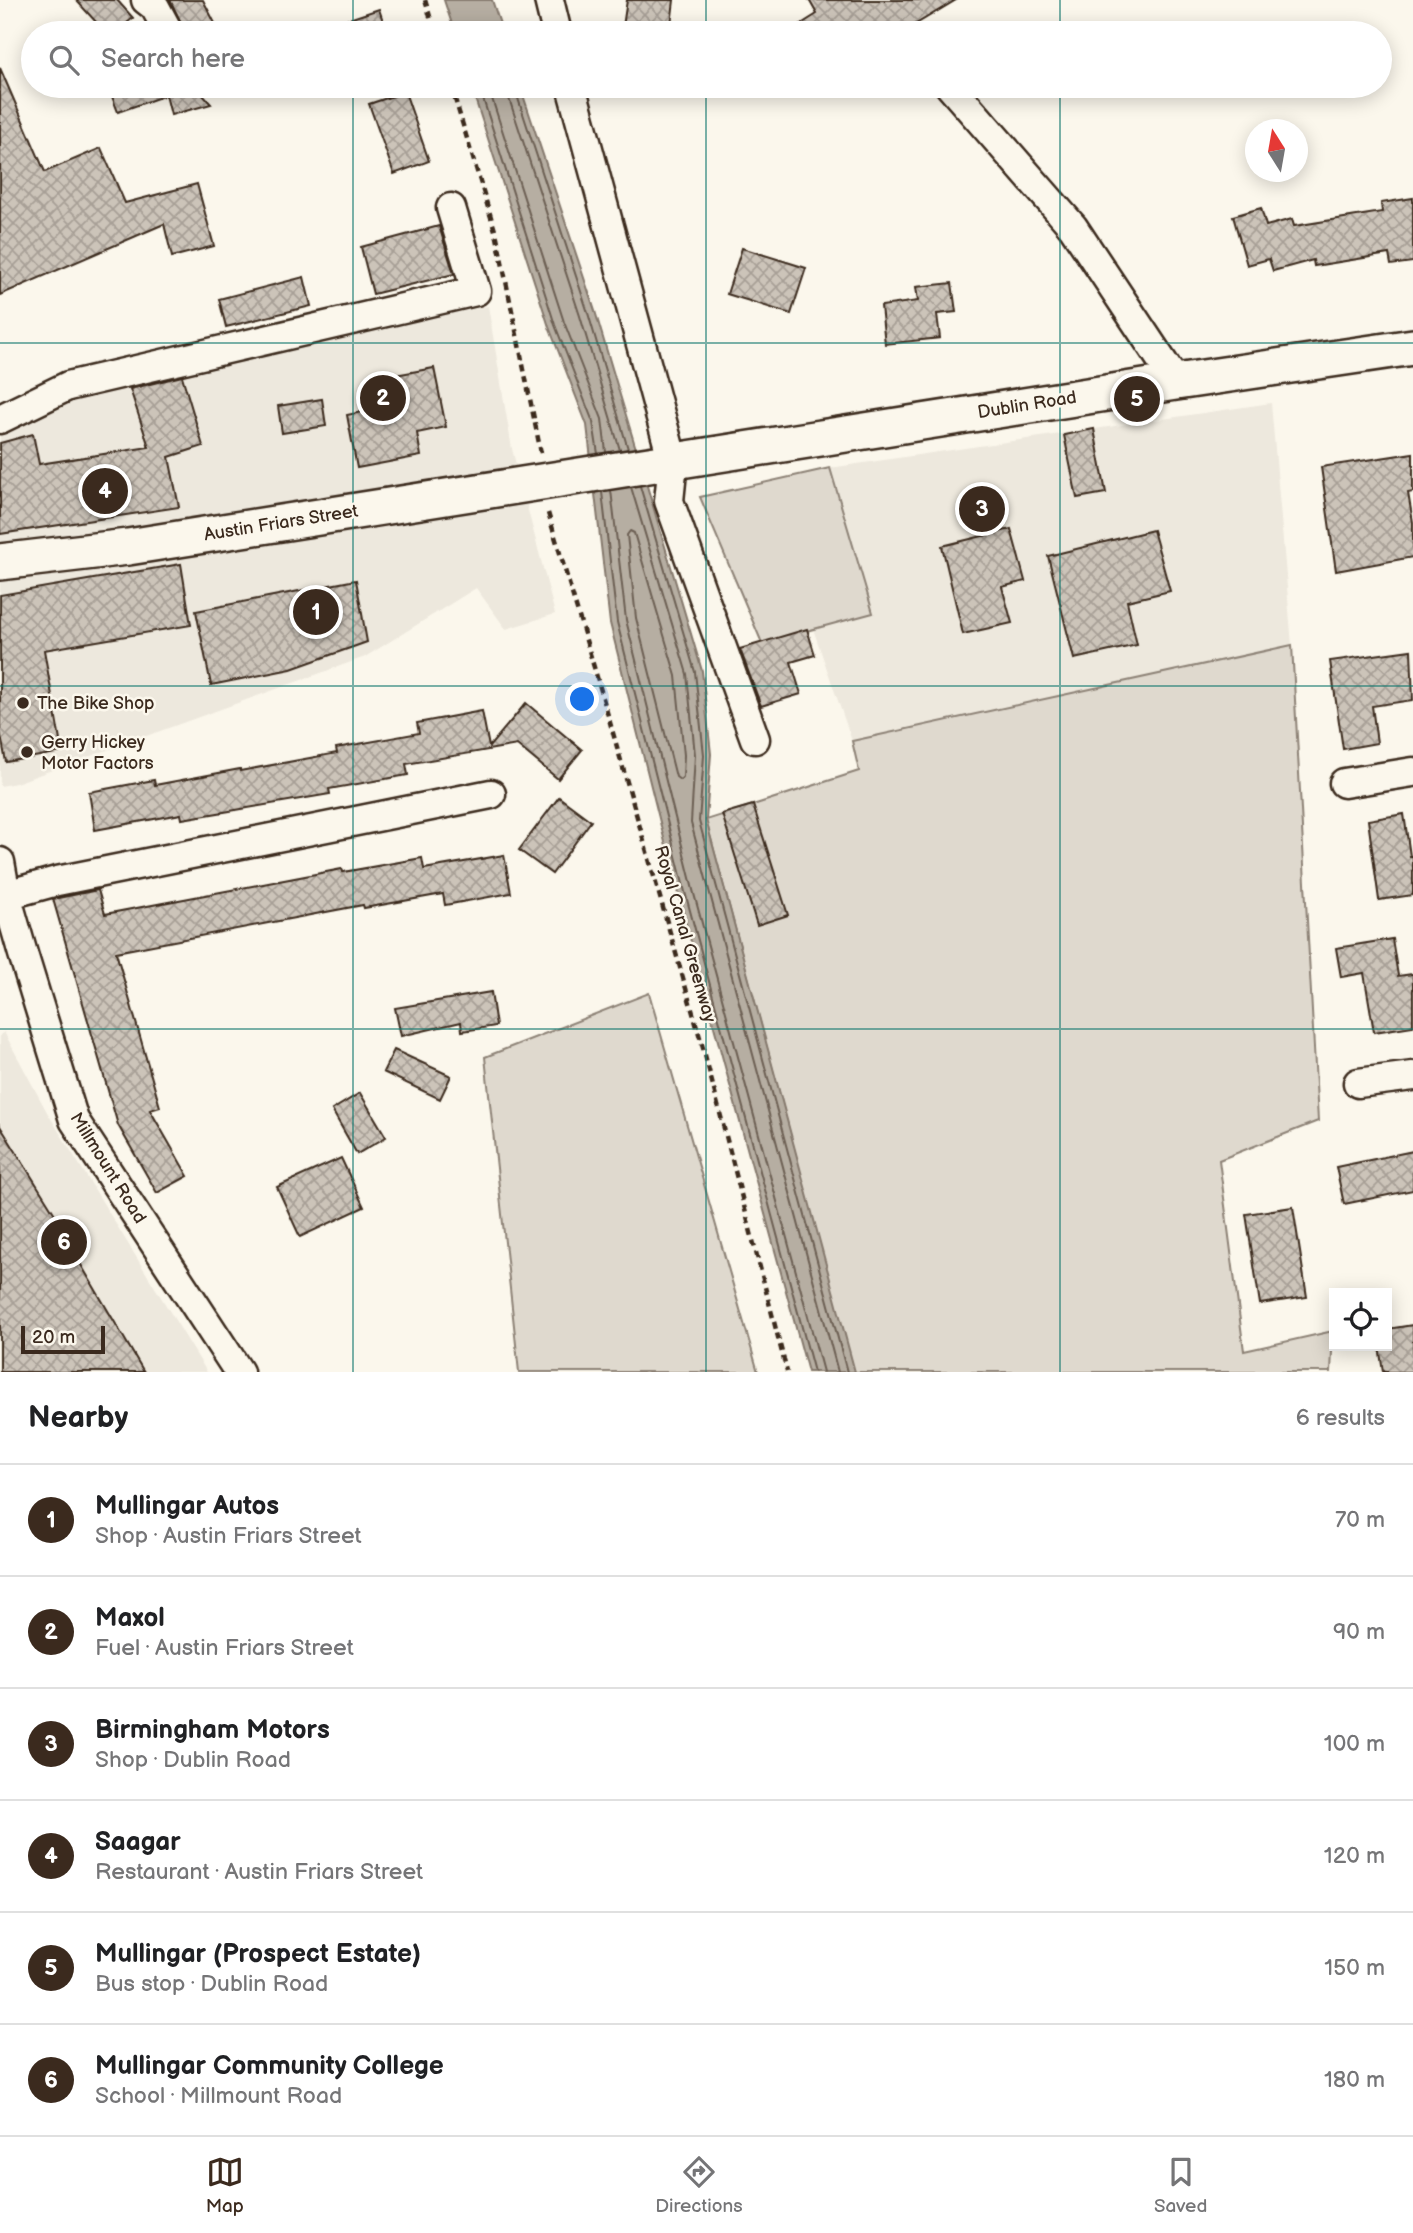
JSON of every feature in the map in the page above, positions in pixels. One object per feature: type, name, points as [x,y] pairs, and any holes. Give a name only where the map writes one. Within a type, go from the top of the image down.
[{"type":"main road","name":"Dublin Road","points":[[553,493],[657,464],[1176,382],[1413,348]]},
{"type":"main road","name":"Austin Friars Street","points":[[0,562],[553,493]]},
{"type":"street","points":[[146,0],[155,7],[163,21]]},
{"type":"street","points":[[549,0],[555,21]]},
{"type":"street","points":[[574,98],[657,464],[755,739]]},
{"type":"street","points":[[960,98],[1073,227],[1176,382]]},
{"type":"street","points":[[0,419],[68,387],[475,291],[451,208]]},
{"type":"street","points":[[1344,783],[1413,772]]},
{"type":"street","points":[[6,895],[57,881],[491,794]]},
{"type":"street","name":"Millmount Road","points":[[0,862],[6,895],[74,1120],[239,1372]]},
{"type":"street","points":[[1358,1083],[1413,1076]]},
{"type":"path","points":[[425,0],[431,21]]},
{"type":"path","name":"Royal Canal Greenway","points":[[553,493],[599,684],[701,1042],[786,1372]]},
{"type":"shaded area","points":[[488,306],[512,449],[555,614],[506,629],[476,588],[365,657],[16,783],[0,786],[0,432],[68,399],[210,361]]},
{"type":"shaded area","points":[[1271,403],[1292,645],[852,741],[813,629],[873,613],[830,468]]},
{"type":"shaded area","points":[[830,468],[873,613],[762,643],[700,497]]},
{"type":"shaded area","points":[[1292,645],[1318,1121],[1219,1160],[1244,1351],[1329,1332],[1331,1372],[854,1372],[706,820],[859,771],[852,741]]},
{"type":"shaded area","points":[[649,993],[758,1372],[519,1372],[485,1057]]},
{"type":"shaded area","points":[[4,1032],[47,1112],[207,1372],[0,1372],[0,1035]]},
{"type":"water","points":[[444,0],[492,0],[499,21],[451,21]]},
{"type":"water","points":[[475,98],[524,98],[595,311],[702,671],[711,754],[706,820],[855,1372],[808,1372],[678,894],[610,623],[587,425],[549,327]]},
{"type":"building","points":[[76,0],[117,0],[133,18],[129,21],[95,21]]},
{"type":"building","points":[[170,0],[203,0],[214,21],[180,21]]},
{"type":"building","points":[[627,0],[674,0],[671,21],[624,21]]},
{"type":"building","points":[[809,0],[956,0],[921,21],[806,21],[817,14]]},
{"type":"building","points":[[379,9],[383,21],[343,21]]},
{"type":"building","points":[[0,68],[45,172],[101,148],[125,203],[197,184],[214,246],[172,257],[164,224],[0,295]]},
{"type":"building","points":[[113,98],[158,98],[118,112]]},
{"type":"building","points":[[167,98],[206,98],[211,104],[171,115]]},
{"type":"building","points":[[387,98],[407,98],[429,161],[394,174],[369,104]]},
{"type":"building","points":[[1413,198],[1413,262],[1391,265],[1389,254],[1314,266],[1313,260],[1273,271],[1269,259],[1247,265],[1233,216],[1261,208],[1266,226],[1292,219],[1294,226],[1382,212],[1381,203]]},
{"type":"building","points":[[439,226],[454,274],[373,294],[361,247]]},
{"type":"building","points":[[742,248],[806,268],[791,314],[727,294]]},
{"type":"building","points":[[304,277],[311,306],[226,327],[219,299]]},
{"type":"building","points":[[952,283],[956,312],[937,314],[940,338],[885,344],[881,306],[918,301],[916,287]]},
{"type":"building","points":[[434,368],[446,427],[417,433],[421,456],[357,468],[347,415],[376,409],[373,391],[397,386],[395,375]]},
{"type":"building","points":[[182,376],[203,446],[169,457],[179,507],[0,534],[0,443],[33,434],[39,464],[149,447],[130,389]]},
{"type":"building","points":[[322,399],[326,426],[282,433],[278,406]]},
{"type":"building","points":[[1094,429],[1106,493],[1077,498],[1064,435]]},
{"type":"building","points":[[1413,453],[1413,492],[1408,493],[1413,522],[1413,557],[1336,571],[1321,467]]},
{"type":"building","points":[[1011,529],[1025,581],[1002,587],[1012,623],[963,634],[942,546]]},
{"type":"building","points":[[1153,530],[1170,591],[1127,601],[1137,645],[1074,659],[1048,556]]},
{"type":"building","points":[[181,564],[191,625],[44,650],[62,752],[6,762],[0,731],[0,595]]},
{"type":"building","points":[[356,580],[367,642],[291,669],[211,685],[196,611]]},
{"type":"building","points":[[807,629],[815,655],[791,662],[801,694],[761,706],[740,649]]},
{"type":"building","points":[[1411,650],[1413,700],[1372,706],[1377,743],[1343,749],[1330,661]]},
{"type":"building","points":[[526,703],[582,750],[558,779],[517,745],[406,764],[408,775],[329,789],[330,794],[182,819],[181,814],[95,830],[89,792],[154,780],[155,785],[337,753],[336,748],[419,733],[417,723],[482,711],[489,747]]},
{"type":"building","points":[[559,797],[591,821],[552,874],[519,850]]},
{"type":"building","points":[[753,805],[788,915],[757,925],[722,814]]},
{"type":"building","points":[[1404,814],[1410,856],[1413,856],[1413,895],[1379,900],[1368,820]]},
{"type":"building","points":[[504,855],[511,893],[445,905],[443,894],[364,908],[363,905],[116,952],[160,1107],[150,1110],[188,1176],[157,1193],[118,1125],[53,899],[98,890],[105,914],[342,869],[343,872],[422,858],[424,869]]},
{"type":"building","points":[[1392,939],[1398,976],[1413,974],[1413,1026],[1374,1032],[1364,973],[1341,977],[1336,948]]},
{"type":"building","points":[[491,992],[496,1026],[462,1031],[461,1022],[401,1036],[395,1008]]},
{"type":"building","points":[[394,1050],[451,1076],[440,1099],[383,1072]]},
{"type":"building","points":[[360,1093],[386,1137],[357,1154],[332,1110]]},
{"type":"building","points":[[0,1126],[81,1256],[77,1258],[144,1372],[0,1372]]},
{"type":"building","points":[[1413,1151],[1413,1190],[1344,1204],[1336,1167]]},
{"type":"building","points":[[341,1158],[364,1207],[300,1237],[277,1187]]},
{"type":"building","points":[[1293,1207],[1307,1297],[1260,1304],[1246,1214]]},
{"type":"building","points":[[1413,1325],[1413,1372],[1383,1372],[1380,1351],[1392,1351],[1392,1328]]},
{"type":"place","name":"Maxol","points":[[383,398]]},
{"type":"place","name":"Mullingar (Prospect Estate)","points":[[1137,399]]},
{"type":"place","name":"Saagar","points":[[105,491]]},
{"type":"place","name":"Birmingham Motors","points":[[982,509]]},
{"type":"place","name":"Mullingar Autos","points":[[316,612]]},
{"type":"place","name":"The Bike Shop","points":[[23,703]]},
{"type":"place","name":"Gerry Hickey Motor Factors","points":[[27,752]]},
{"type":"place","name":"Mullingar Community College","points":[[64,1242]]}]
